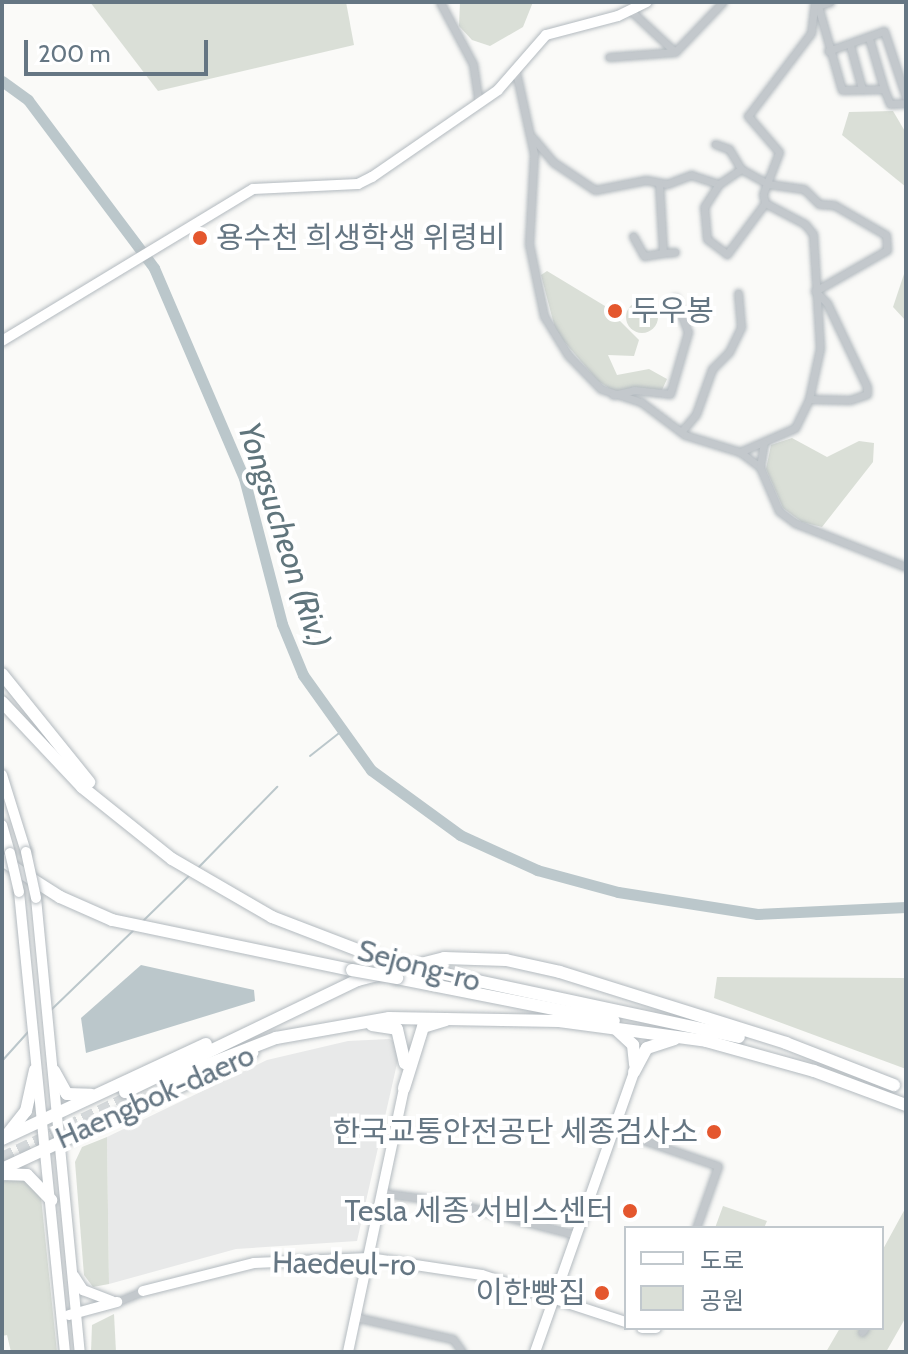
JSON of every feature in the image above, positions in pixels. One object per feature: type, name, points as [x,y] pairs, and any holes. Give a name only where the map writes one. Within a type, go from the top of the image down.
[{"type":"highway","points":[[2,674],[80,773],[154,846]]},
{"type":"highway","name":"Sejong-ro","points":[[2,702],[82,787],[154,846],[209,883],[272,917],[376,957],[716,1031],[900,1088]]},
{"type":"highway","name":"Sejong-ro","points":[[6,856],[60,897],[112,920],[714,1042],[906,1105]]},
{"type":"highway","points":[[54,1071],[67,1094],[122,1094],[306,1003],[417,962],[506,960],[786,1043],[900,1088]]},
{"type":"highway","points":[[349,1023],[476,1016],[614,1028],[714,1042]]},
{"type":"highway","points":[[404,1088],[423,1027],[476,1016]]},
{"type":"highway","points":[[349,1023],[397,1029],[406,1050],[404,1088]]},
{"type":"highway","name":"Haengbok-daero","points":[[2,1139],[57,1115],[311,1030],[349,1023]]},
{"type":"highway","points":[[614,1028],[633,1045],[634,1072]]},
{"type":"highway","points":[[634,1072],[647,1048],[685,1038]]},
{"type":"highway","points":[[2,1139],[26,1111],[35,1070]]},
{"type":"highway","name":"Haengbok-daero","points":[[2,1169],[62,1139],[122,1094]]},
{"type":"highway","points":[[2,1156],[2,1169],[27,1175],[51,1200]]},
{"type":"street","points":[[440,2],[473,64],[479,104]]},
{"type":"street","points":[[2,341],[253,189],[358,184],[479,104],[516,72],[546,35],[631,11],[647,2]]},
{"type":"street","points":[[609,57],[675,52],[723,2]]},
{"type":"street","points":[[817,4],[830,2]]},
{"type":"street","points":[[817,4],[828,51],[842,90],[884,89]]},
{"type":"street","points":[[741,169],[719,184],[704,207],[707,239],[727,254],[765,203],[777,144],[748,116],[811,33],[817,4]]},
{"type":"street","points":[[631,11],[675,52]]},
{"type":"street","points":[[828,51],[884,31],[906,100],[890,104],[869,38]]},
{"type":"street","points":[[850,45],[862,89]]},
{"type":"street","points":[[516,72],[532,136],[529,244],[544,316],[581,371],[613,395],[641,402],[681,432],[740,452],[760,467],[779,511],[795,523],[906,567]]},
{"type":"street","points":[[532,136],[553,162],[595,190],[646,180],[659,183],[691,175],[719,184]]},
{"type":"street","points":[[715,144],[729,149],[741,169],[768,184],[804,189],[819,204],[834,205],[886,235],[887,250],[815,291]]},
{"type":"street","points":[[659,183],[663,253]]},
{"type":"street","points":[[740,452],[795,428],[809,399],[820,348],[813,234],[805,224],[765,203]]},
{"type":"street","points":[[633,236],[644,256],[675,252]]},
{"type":"street","points":[[809,399],[850,400],[867,394],[867,387],[827,303],[815,291]]},
{"type":"street","points":[[681,432],[696,414],[712,369],[729,352],[741,327],[738,293]]},
{"type":"street","points":[[613,395],[634,390],[670,394],[688,332],[675,298]]},
{"type":"street","points":[[760,467],[764,443]]},
{"type":"street","points":[[2,775],[26,852],[36,898],[62,1139],[80,1352]]},
{"type":"street","points":[[2,825],[6,856],[19,892],[65,1352]]},
{"type":"street","points":[[535,1352],[634,1072]]},
{"type":"street","points":[[348,1352],[404,1088]]},
{"type":"street","points":[[614,1130],[718,1166],[697,1226]]},
{"type":"street","points":[[382,1193],[450,1202],[577,1235]]},
{"type":"street","name":"Haedeul-ro","points":[[60,1316],[254,1263],[369,1258],[470,1272],[555,1296],[624,1321]]},
{"type":"street","points":[[73,1273],[83,1290],[117,1302]]},
{"type":"street","points":[[78,1336],[97,1308]]},
{"type":"street","points":[[355,1317],[453,1339],[462,1352]]},
{"type":"shaded area","points":[[141,965],[254,990],[255,1001],[86,1053],[81,1018]]},
{"type":"shaded area","points":[[348,1041],[395,1041],[398,1059],[357,1241],[236,1249],[109,1284],[107,1137],[267,1060]]},
{"type":"green space","points":[[90,2],[346,2],[354,45],[158,91]]},
{"type":"green space","points":[[460,2],[533,2],[523,27],[490,46],[472,40],[459,26]]},
{"type":"green space","points":[[893,111],[906,133],[906,187],[842,135],[849,112]]},
{"type":"green space","points":[[906,268],[906,321],[893,307]]},
{"type":"green space","points":[[547,271],[605,306],[639,340],[634,356],[608,355],[617,375],[649,369],[667,379],[662,390],[615,392],[598,381],[556,332],[541,275]]},
{"type":"green space","points":[[642,301],[653,306],[658,317],[653,328],[642,333],[631,328],[626,317],[631,306]]},
{"type":"green space","points":[[792,438],[827,457],[859,441],[874,443],[873,462],[822,527],[802,522],[783,508],[766,469],[771,445]]},
{"type":"green space","points":[[717,977],[906,978],[906,1069],[714,998]]},
{"type":"green space","points":[[107,1137],[109,1284],[93,1287],[84,1275],[75,1162],[82,1147]]},
{"type":"green space","points":[[22,1177],[41,1197],[57,1352],[11,1352],[7,1335],[2,1336],[2,1181]]},
{"type":"green space","points":[[723,1206],[767,1221],[765,1226],[716,1226]]},
{"type":"green space","points":[[906,1207],[906,1317],[886,1352],[826,1352],[839,1330],[884,1330],[884,1247]]},
{"type":"green space","points":[[114,1314],[116,1352],[91,1352],[92,1325]]},
{"type":"waterway","name":"Yongsucheon (Riv.)","points":[[2,81],[28,100],[154,268],[244,478],[282,624],[303,675],[371,770],[460,835],[537,870],[618,892],[757,914],[906,907]]},
{"type":"waterway","points":[[310,756],[343,730]]},
{"type":"waterway","points":[[197,869],[277,787]]},
{"type":"waterway","points":[[142,922],[189,876]]},
{"type":"waterway","points":[[50,1011],[135,929]]},
{"type":"waterway","points":[[2,1061],[28,1032]]},
{"type":"tunnel","points":[[2,1158],[127,1098]]},
{"type":"place","name":"용수천 희생학생 위령비","points":[[200,238]]},
{"type":"place","name":"두우봉","points":[[615,311]]},
{"type":"place","name":"한국교통안전공단 세종검사소","points":[[714,1132]]},
{"type":"place","name":"Tesla 세종 서비스센터","points":[[630,1211]]},
{"type":"place","name":"이한빵집","points":[[602,1293]]}]
